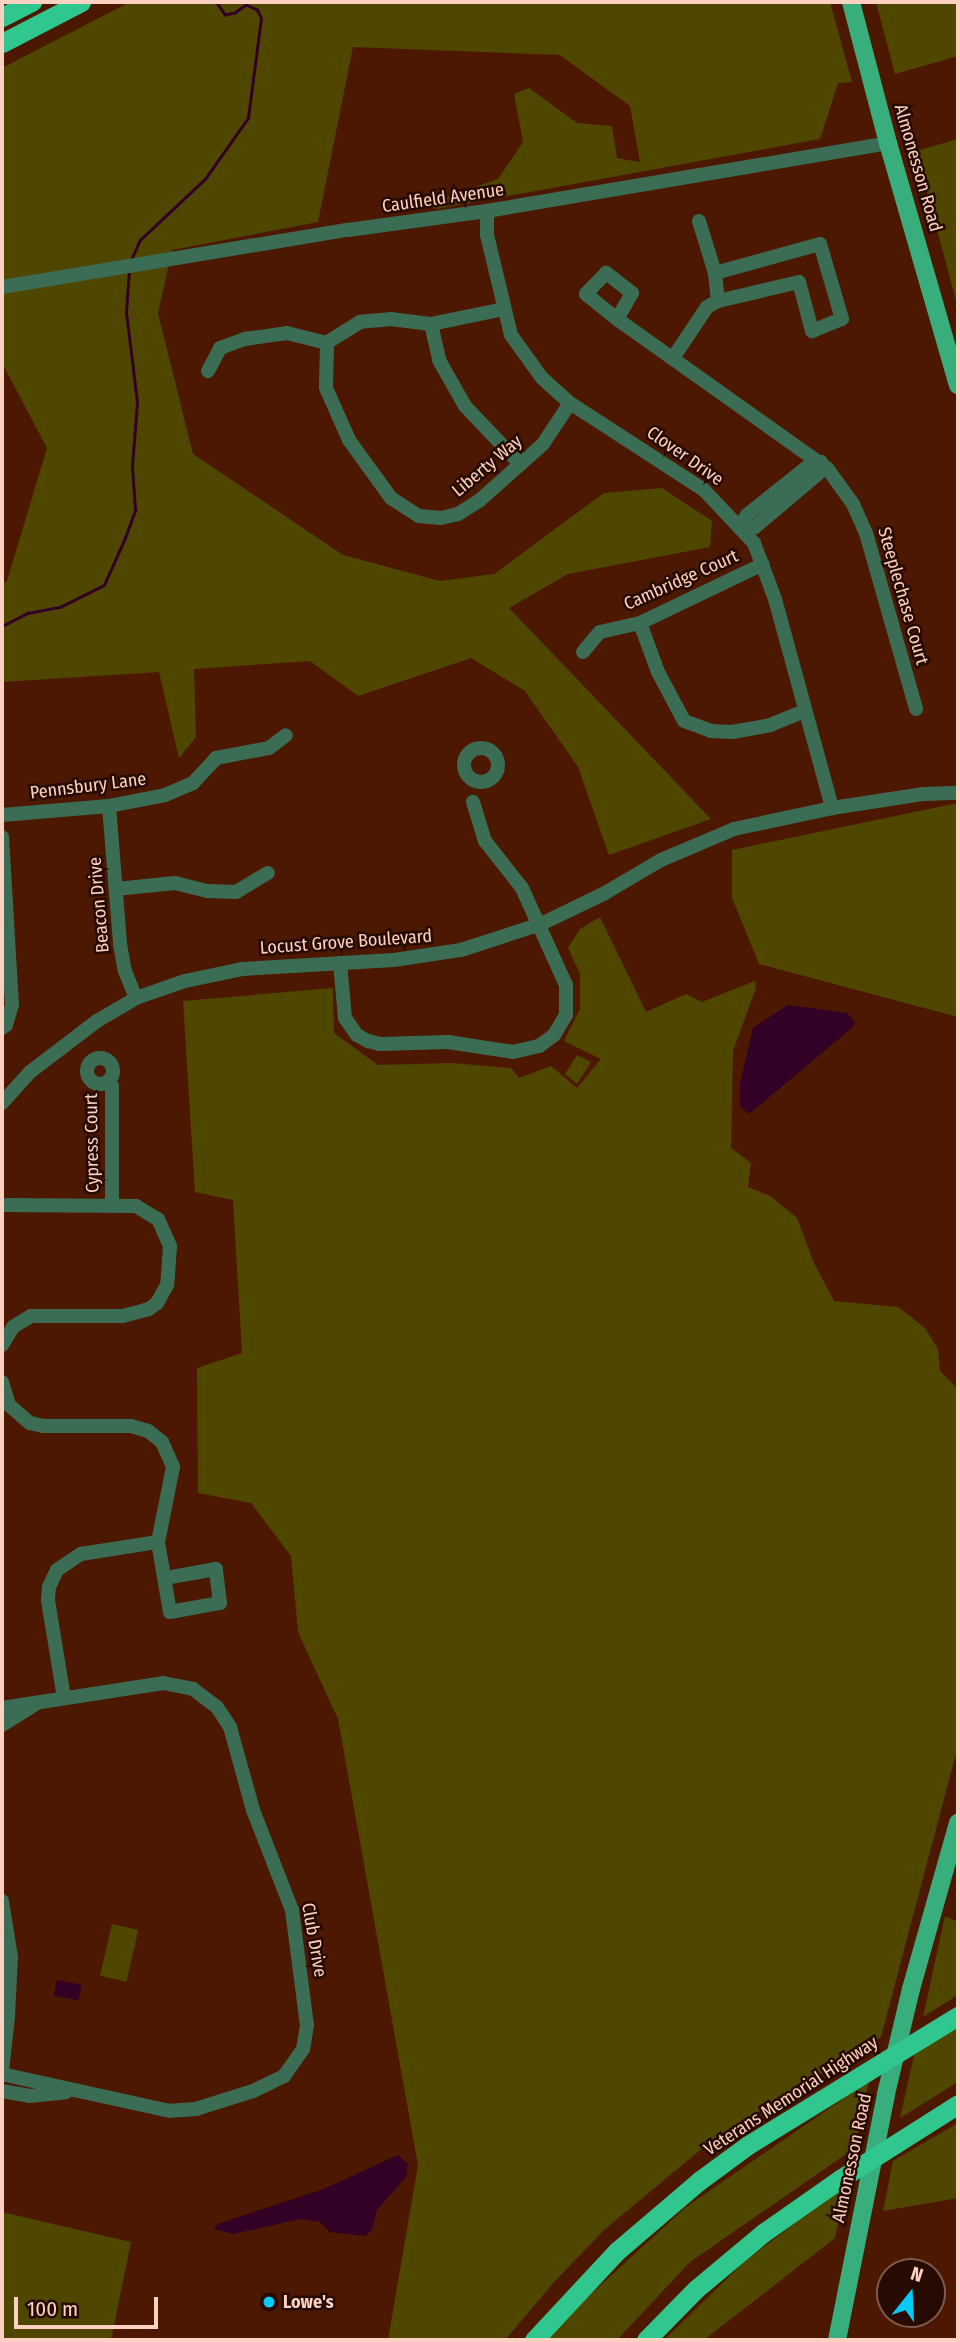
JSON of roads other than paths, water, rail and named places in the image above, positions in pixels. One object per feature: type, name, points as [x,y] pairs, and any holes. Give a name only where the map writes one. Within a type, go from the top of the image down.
[{"type":"highway","points":[[2,18],[32,2]]},
{"type":"highway","points":[[2,43],[81,2]]},
{"type":"highway","name":"Veterans Memorial Highway","points":[[534,2340],[622,2246],[699,2181],[748,2145],[958,2016]]},
{"type":"highway","points":[[646,2340],[696,2289],[763,2233],[840,2179],[958,2104]]},
{"type":"main road","name":"Almonesson Road","points":[[852,2],[888,143],[958,386]]},
{"type":"main road","name":"Almonesson Road","points":[[837,2340],[911,1989],[958,1823]]},
{"type":"street","name":"Caulfield Avenue","points":[[2,286],[348,230],[487,212],[888,143]]},
{"type":"street","name":"Clover Drive","points":[[487,212],[487,235],[504,309],[512,335],[525,357],[542,378],[570,403],[704,490],[754,544],[775,599],[832,808]]},
{"type":"street","points":[[699,221],[715,273],[718,301]]},
{"type":"street","points":[[673,358],[707,307],[718,301],[799,282],[812,331],[842,320],[820,244],[715,273]]},
{"type":"street","points":[[208,371],[220,348],[245,340],[287,333],[327,343],[360,322],[392,319],[431,324],[504,309]]},
{"type":"street","name":"Steeplechase Court","points":[[617,320],[821,462],[853,504],[866,533],[916,709]]},
{"type":"street","points":[[431,324],[439,360],[466,406],[520,464]]},
{"type":"street","name":"Liberty Way","points":[[327,343],[326,388],[349,440],[391,498],[419,516],[441,517],[458,514],[481,500],[543,444],[570,403]]},
{"type":"street","points":[[739,527],[755,527],[819,473],[821,462]]},
{"type":"street","name":"Cambridge Court","points":[[583,652],[600,632],[640,623],[763,564]]},
{"type":"street","points":[[640,623],[658,672],[684,721],[712,731],[732,732],[770,725],[805,710]]},
{"type":"street","name":"Pennsbury Lane","points":[[2,815],[109,806],[165,795],[194,783],[216,758],[269,748],[286,735]]},
{"type":"street","points":[[340,963],[345,1018],[357,1035],[368,1041],[380,1044],[448,1042],[504,1052],[539,1046],[554,1035],[567,1009],[566,985],[541,924],[522,888],[485,841],[473,802],[465,773],[463,763],[468,752],[484,747],[494,753],[498,764],[491,779],[473,802]]},
{"type":"street","points":[[465,773],[475,781],[491,779]]},
{"type":"street","points":[[924,794],[958,782]]},
{"type":"street","points":[[924,794],[958,793]]},
{"type":"street","name":"Locust Grove Boulevard","points":[[2,1103],[30,1072],[61,1047],[136,998],[185,981],[225,972],[429,956],[492,942],[541,924],[699,843],[757,823],[924,794]]},
{"type":"street","name":"Beacon Drive","points":[[109,806],[125,971],[136,998]]},
{"type":"street","points":[[2,836],[12,1005],[6,1025],[2,1028]]},
{"type":"street","points":[[116,889],[176,883],[208,891],[236,892],[268,873]]},
{"type":"street","name":"Cypress Court","points":[[108,1081],[112,1086],[111,1205]]},
{"type":"street","points":[[2,1205],[141,1207],[153,1213],[163,1225],[170,1246],[169,1278],[157,1303],[131,1315],[31,1316],[18,1322],[2,1345]]},
{"type":"street","points":[[2,1382],[9,1405],[30,1423],[131,1426],[148,1431],[159,1439],[170,1454],[173,1467],[158,1542],[164,1578]]},
{"type":"street","points":[[64,1698],[48,1600],[49,1587],[57,1570],[81,1554],[158,1542]]},
{"type":"street","name":"Club Drive","points":[[2,1707],[36,1704],[149,1684],[174,1683],[200,1693],[222,1713],[234,1739],[253,1810],[292,1910],[307,2025],[303,2049],[284,2076],[253,2091],[205,2107],[170,2111],[2,2073]]},
{"type":"street","points":[[2,1725],[36,1704]]},
{"type":"street","points":[[2,1901],[8,2017],[2,2073]]},
{"type":"street","points":[[2,2091],[30,2096],[75,2091]]},
{"type":"waterway","points":[[131,260],[140,240],[205,179],[248,118],[261,18],[257,10],[246,5],[235,13],[225,15],[216,2]]},
{"type":"waterway","points":[[2,626],[28,613],[60,607],[104,585],[135,510],[132,466],[137,402],[126,312],[129,270]]},
{"type":"place","name":"Lowe's","points":[[269,2302]]}]
